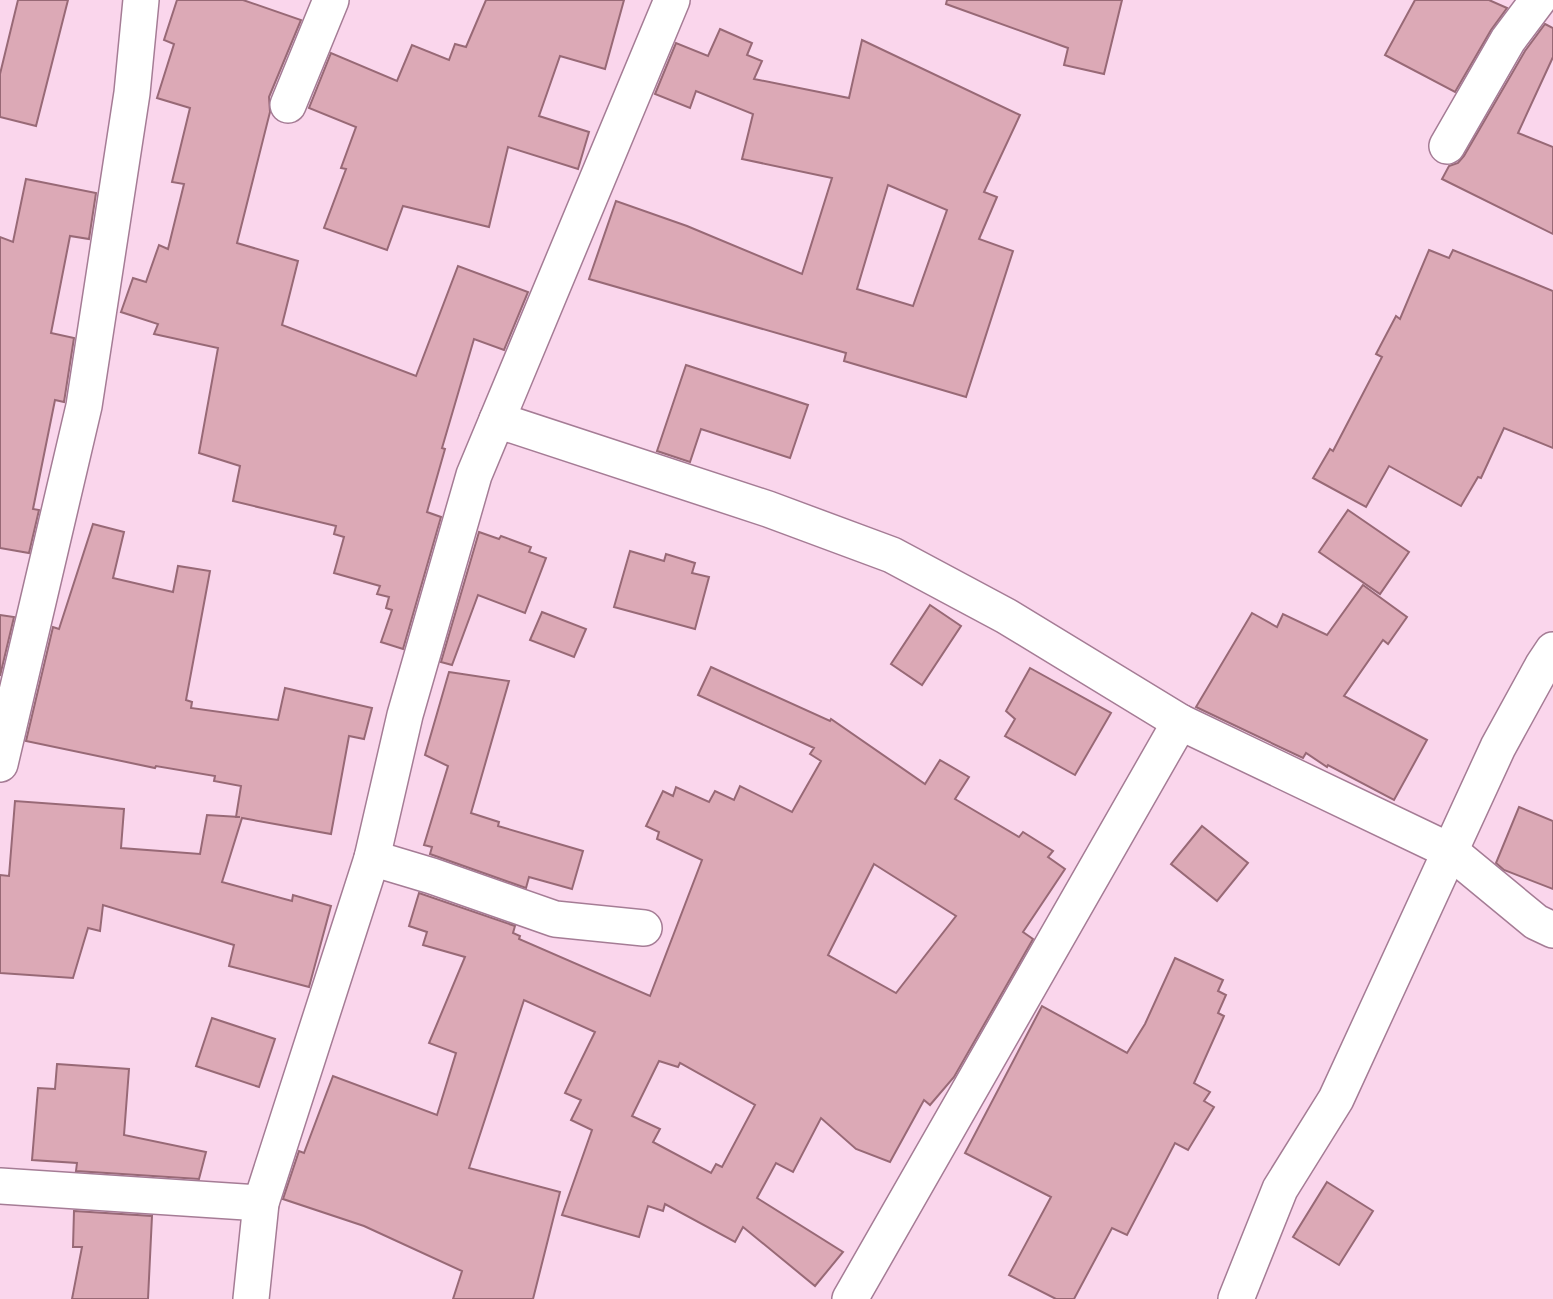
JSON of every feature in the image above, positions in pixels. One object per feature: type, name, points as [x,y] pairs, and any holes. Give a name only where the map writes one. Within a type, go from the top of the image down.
[{"type":"street","points":[[0,764],[84,406],[132,93],[141,0]]},
{"type":"street","points":[[288,105],[331,0]]},
{"type":"street","points":[[251,1299],[261,1203],[372,858],[416,675],[474,475],[672,0]]},
{"type":"street","points":[[1447,146],[1508,40],[1538,0]]},
{"type":"street","points":[[497,421],[768,509],[892,555],[1006,616],[1180,722],[1450,851],[1536,922],[1553,930]]},
{"type":"street","points":[[1236,1299],[1280,1189],[1336,1099],[1498,747],[1553,650]]},
{"type":"street","points":[[850,1299],[1180,722]]},
{"type":"street","points":[[372,858],[555,919],[644,928]]},
{"type":"street","points":[[0,1185],[261,1203]]},
{"type":"building","points":[[18,0],[68,0],[36,126],[0,117],[0,74]]},
{"type":"building","points":[[177,0],[243,0],[301,20],[269,97],[270,112],[237,243],[298,261],[282,325],[416,376],[458,266],[528,292],[504,350],[474,339],[442,448],[445,449],[427,512],[441,517],[403,649],[381,642],[392,610],[386,608],[389,597],[377,594],[380,586],[334,573],[344,537],[334,534],[336,526],[233,501],[240,466],[199,453],[218,348],[154,334],[158,324],[121,312],[133,278],[146,282],[159,245],[168,249],[184,184],[172,182],[190,108],[157,98],[174,44],[164,40]]},
{"type":"building","points":[[486,0],[624,0],[605,69],[560,56],[539,116],[589,132],[578,169],[508,147],[489,227],[403,206],[387,250],[324,228],[346,169],[341,168],[356,127],[309,108],[331,53],[397,81],[412,45],[449,60],[455,44],[466,47]]},
{"type":"building","points":[[947,0],[1122,0],[1104,74],[1064,65],[1068,48],[946,4]]},
{"type":"building","points":[[1415,0],[1489,0],[1507,8],[1455,92],[1385,55]]},
{"type":"building","points":[[1545,24],[1553,28],[1553,57],[1518,133],[1553,147],[1553,234],[1442,179],[1449,166],[1458,163],[1464,156],[1525,51]]},
{"type":"building","points":[[720,29],[752,43],[747,55],[762,61],[754,79],[849,98],[862,40],[1020,115],[984,192],[997,197],[979,239],[1013,251],[966,397],[844,361],[846,353],[589,279],[616,201],[687,226],[802,274],[832,178],[742,159],[753,114],[696,91],[690,108],[655,94],[676,43],[708,56]],"holes":[[[888,185],[947,210],[913,306],[857,289]]]},
{"type":"building","points":[[26,179],[96,193],[89,239],[70,236],[51,333],[74,338],[64,402],[55,400],[33,509],[39,510],[29,553],[0,548],[0,237],[13,242]]},
{"type":"building","points":[[1429,250],[1449,258],[1453,250],[1553,291],[1553,448],[1504,428],[1481,478],[1478,477],[1461,506],[1389,466],[1366,507],[1313,478],[1330,449],[1333,451],[1382,357],[1376,354],[1396,316],[1400,319]]},
{"type":"building","points":[[686,365],[808,405],[790,458],[701,429],[690,462],[657,451]]},
{"type":"building","points":[[1348,510],[1409,552],[1380,594],[1319,552]]},
{"type":"building","points":[[93,524],[124,532],[113,578],[173,592],[178,566],[210,571],[186,700],[192,702],[191,708],[278,720],[285,688],[372,708],[364,739],[349,736],[331,834],[242,818],[222,882],[292,901],[293,895],[331,906],[309,987],[229,966],[234,945],[103,905],[100,931],[88,928],[73,978],[0,973],[0,875],[9,876],[15,801],[124,809],[121,848],[200,854],[207,815],[236,817],[241,786],[214,781],[215,776],[156,766],[155,768],[26,741],[53,627],[59,629]]},
{"type":"building","points":[[479,532],[499,539],[501,536],[531,547],[529,552],[546,558],[525,613],[478,595],[452,665],[441,662]]},
{"type":"building","points":[[630,551],[664,561],[666,554],[695,563],[692,573],[709,577],[695,629],[614,607]]},
{"type":"building","points":[[1363,585],[1407,617],[1388,644],[1383,640],[1344,696],[1427,740],[1394,800],[1328,765],[1327,767],[1306,753],[1303,758],[1196,707],[1252,613],[1277,627],[1283,614],[1327,635]]},
{"type":"building","points":[[930,605],[961,626],[922,685],[891,664]]},
{"type":"building","points":[[542,612],[586,629],[574,657],[530,640]]},
{"type":"building","points":[[0,615],[14,617],[0,676]]},
{"type":"building","points":[[711,667],[830,721],[831,719],[925,784],[940,760],[969,777],[955,799],[1019,837],[1023,832],[1053,851],[1048,857],[1065,869],[1023,932],[1033,939],[954,1077],[930,1105],[924,1100],[890,1162],[856,1149],[821,1118],[793,1172],[776,1163],[757,1198],[843,1252],[815,1286],[743,1227],[735,1242],[665,1204],[663,1211],[648,1206],[639,1237],[562,1215],[592,1130],[571,1120],[581,1100],[565,1093],[595,1032],[524,1000],[469,1168],[560,1192],[533,1299],[453,1299],[462,1271],[364,1226],[283,1199],[299,1151],[304,1153],[333,1076],[437,1115],[456,1053],[429,1043],[465,957],[423,945],[427,932],[409,926],[419,893],[515,926],[513,933],[520,936],[519,939],[650,996],[702,860],[657,839],[659,832],[646,826],[663,791],[673,796],[676,787],[709,802],[715,791],[734,800],[740,786],[792,812],[821,761],[810,754],[814,748],[698,695]],"holes":[[[874,864],[956,916],[896,993],[828,955]],[[659,1061],[678,1067],[680,1063],[755,1105],[722,1167],[716,1164],[711,1173],[653,1142],[660,1129],[632,1116]]]},
{"type":"building","points":[[1030,668],[1111,713],[1075,775],[1005,736],[1015,719],[1006,711]]},
{"type":"building","points":[[449,672],[509,681],[471,813],[499,822],[498,826],[583,851],[572,889],[529,877],[526,888],[430,854],[432,847],[424,845],[448,766],[425,755]]},
{"type":"building","points":[[1519,807],[1553,821],[1553,889],[1504,870],[1496,863]]},
{"type":"building","points":[[1202,826],[1248,863],[1217,901],[1171,864]]},
{"type":"building","points":[[1175,958],[1223,980],[1218,991],[1226,995],[1218,1013],[1224,1016],[1194,1083],[1210,1092],[1204,1101],[1214,1107],[1188,1150],[1175,1143],[1127,1235],[1112,1228],[1074,1299],[1056,1299],[1009,1275],[1051,1197],[965,1153],[1042,1006],[1127,1053],[1145,1024]]},
{"type":"building","points":[[212,1018],[275,1039],[259,1087],[196,1066]]},
{"type":"building","points":[[57,1064],[129,1069],[124,1135],[206,1152],[199,1179],[76,1171],[77,1163],[32,1160],[38,1088],[55,1089]]},
{"type":"building","points":[[1327,1182],[1373,1211],[1339,1265],[1293,1237]]},
{"type":"building","points":[[74,1211],[152,1216],[148,1299],[72,1299],[82,1247],[73,1247]]}]
